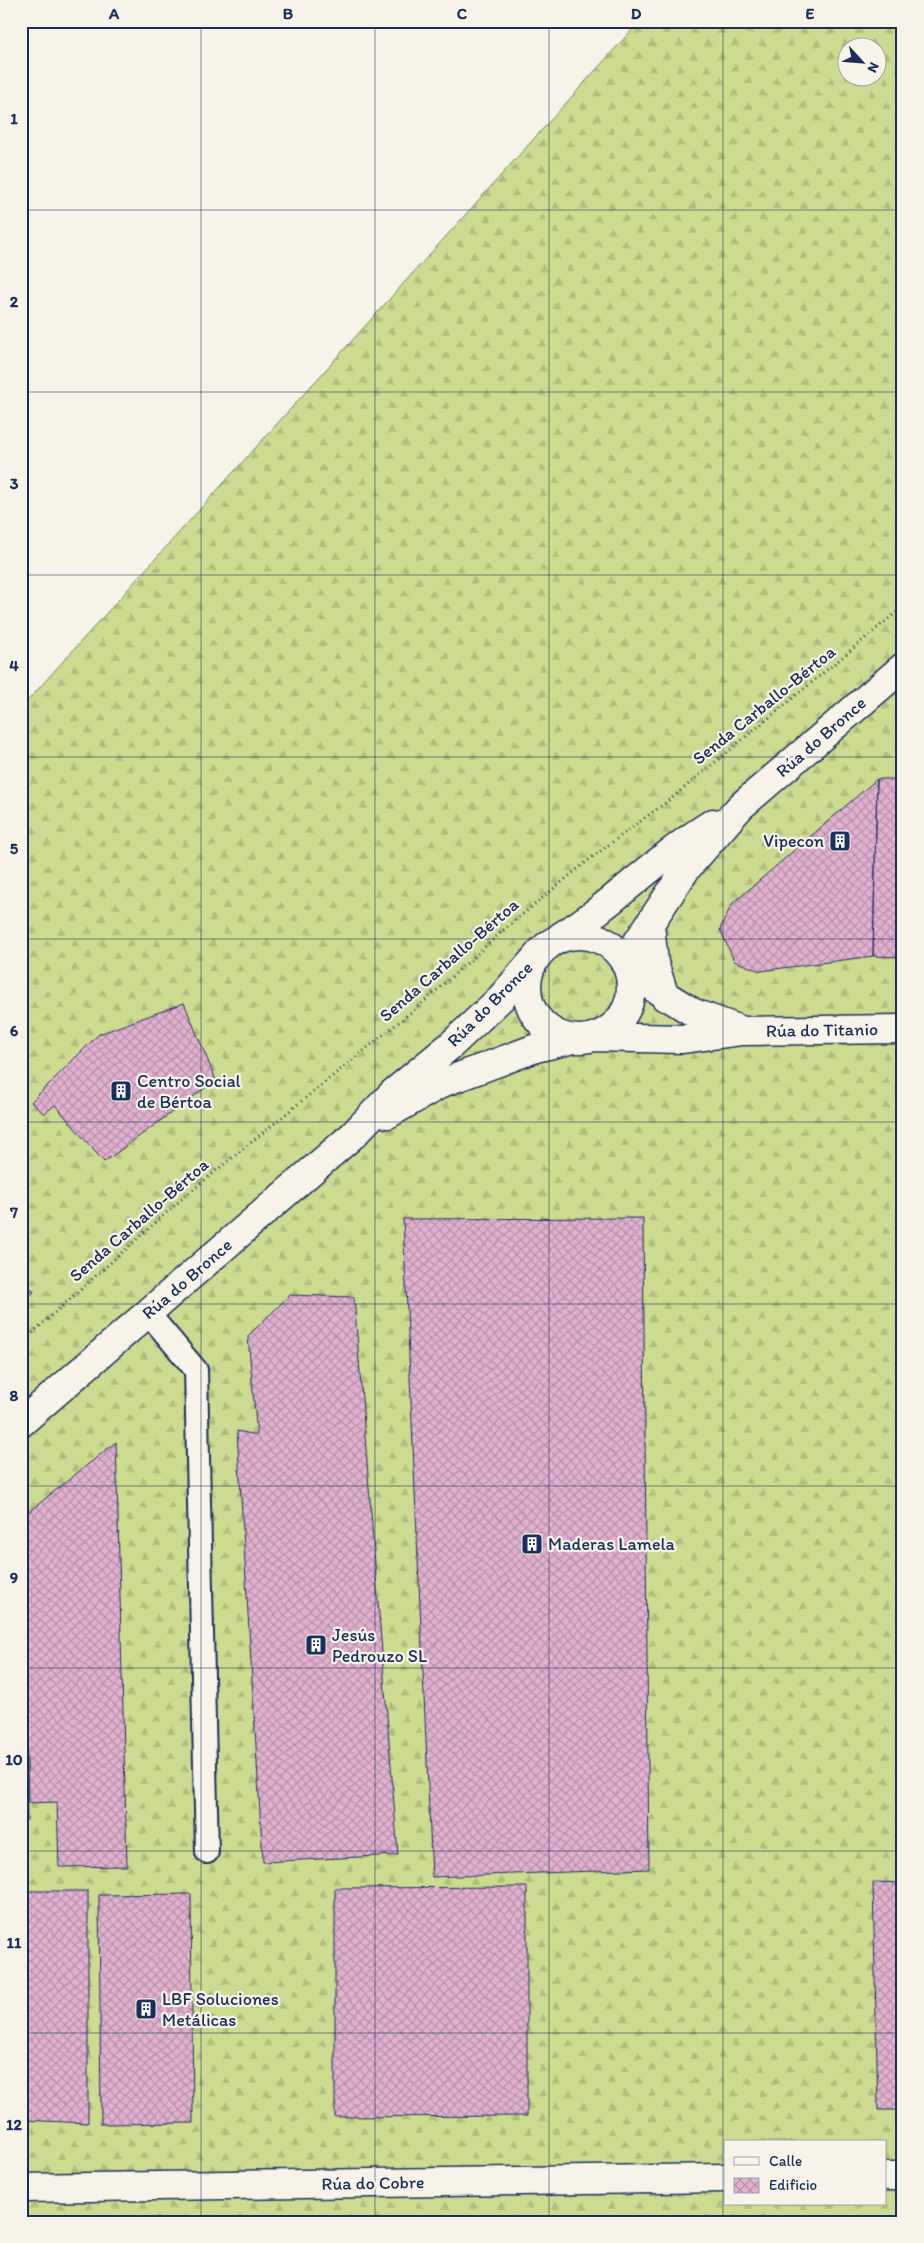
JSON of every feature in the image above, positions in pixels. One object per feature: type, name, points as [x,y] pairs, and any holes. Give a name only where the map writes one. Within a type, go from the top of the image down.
[{"type":"street","name":"Rúa do Bronce","points":[[21,1422],[353,1135],[393,1093],[451,1045],[500,999],[545,948],[591,918],[682,844],[740,807],[903,667]]},
{"type":"street","name":"Rúa do Bronce","points":[[627,967],[650,925],[686,869],[740,807]]},
{"type":"street","points":[[650,925],[654,963],[665,996]]},
{"type":"street","points":[[581,934],[598,938],[614,947],[627,967],[631,990],[623,1016],[611,1029],[583,1038],[551,1031],[538,1019],[529,1000],[527,982],[532,964],[545,948],[569,936],[581,934]]},
{"type":"street","name":"Rúa do Titanio","points":[[627,967],[665,996],[694,1014],[742,1030]]},
{"type":"street","name":"Rúa do Titanio","points":[[583,1038],[683,1039],[742,1030],[903,1029]]},
{"type":"street","name":"Rúa do Bronce","points":[[353,1135],[442,1083],[536,1048],[583,1038]]},
{"type":"street","points":[[886,2176],[903,2176]]},
{"type":"street","name":"Rúa do Cobre","points":[[21,2188],[724,2178]]},
{"type":"lane","points":[[148,1312],[196,1370],[207,1852]]},
{"type":"path","name":"Senda Carballo-Bértoa","points":[[21,1343],[185,1196],[426,1000],[507,927],[591,858],[673,797],[903,607]]},
{"type":"green space","points":[[640,21],[903,21],[903,2222],[21,2222],[21,708]]},
{"type":"building","name":"Vipecon","points":[[877,779],[873,956],[760,971],[734,961],[720,929],[732,904]]},
{"type":"building","points":[[877,779],[903,779],[903,957],[873,956]]},
{"type":"building","name":"Centro Social de Bértoa","points":[[184,1003],[216,1080],[104,1162],[55,1105],[44,1114],[31,1102],[99,1034]]},
{"type":"building","name":"Maderas Lamela","points":[[643,1218],[649,1869],[432,1877],[403,1219]]},
{"type":"building","points":[[21,1278],[34,1292],[21,1304]]},
{"type":"building","name":"Jesús Pedrouzo SL","points":[[290,1295],[354,1297],[398,1855],[263,1862],[237,1431],[257,1435],[248,1336]]},
{"type":"building","points":[[116,1442],[127,1866],[59,1867],[57,1802],[28,1803],[21,1518]]},
{"type":"building","points":[[21,1558],[27,1820],[21,1820]]},
{"type":"building","points":[[873,1882],[903,1883],[903,2110],[878,2110]]},
{"type":"building","points":[[527,1887],[527,2116],[335,2117],[335,1888]]},
{"type":"building","points":[[21,1891],[88,1891],[88,2123],[21,2120]]},
{"type":"building","name":"LBF Soluciones Metálicas","points":[[191,1894],[193,2123],[101,2124],[99,1895]]},
{"type":"place","name":"Vipecon","points":[[840,841]]},
{"type":"place","name":"Centro Social de Bértoa","points":[[121,1091]]},
{"type":"place","name":"Maderas Lamela","points":[[532,1544]]},
{"type":"place","name":"Jesús Pedrouzo SL","points":[[316,1645]]},
{"type":"place","name":"LBF Soluciones Metálicas","points":[[146,2009]]}]
